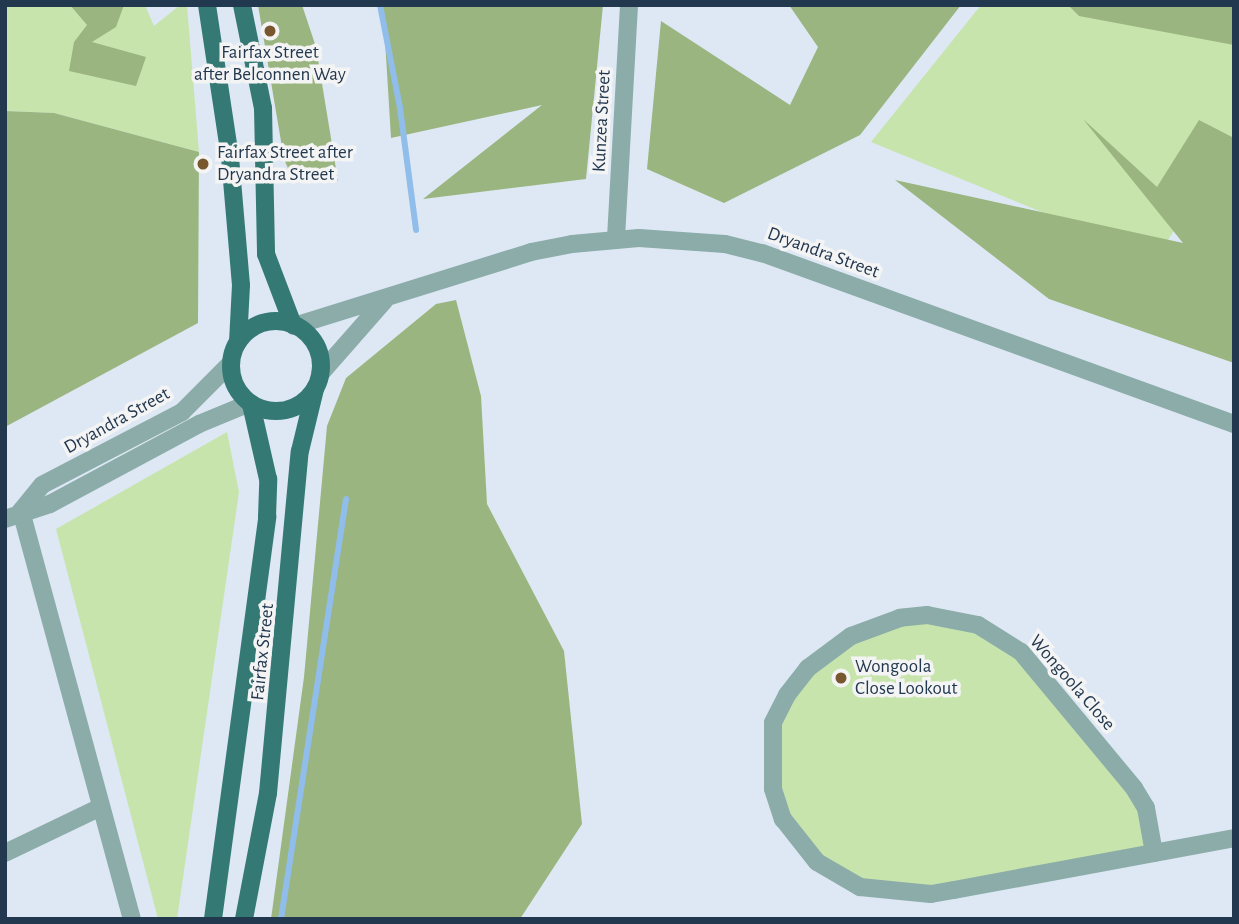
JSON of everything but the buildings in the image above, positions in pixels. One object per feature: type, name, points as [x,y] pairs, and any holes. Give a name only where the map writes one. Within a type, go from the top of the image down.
[{"type":"main road","points":[[207,5],[230,157],[241,285],[238,342],[231,363],[235,386],[251,404],[286,410],[317,382],[313,342],[293,325],[266,254],[262,108],[242,5]]},
{"type":"main road","points":[[238,342],[268,322],[293,325]]},
{"type":"main road","name":"Fairfax Street","points":[[244,919],[268,793],[300,452],[317,382]]},
{"type":"main road","name":"Fairfax Street","points":[[213,919],[267,517],[268,479],[251,404]]},
{"type":"street","name":"Kunzea Street","points":[[616,238],[629,5]]},
{"type":"street","name":"Dryandra Street","points":[[293,325],[385,300],[531,252],[616,238],[711,242],[762,253],[1234,425]]},
{"type":"street","points":[[317,382],[385,300]]},
{"type":"street","name":"Dryandra Street","points":[[13,515],[42,485],[183,412],[231,363]]},
{"type":"street","points":[[132,919],[13,515],[50,504],[199,424],[251,404]]},
{"type":"street","name":"Wongoola Close","points":[[1154,853],[1146,808],[1134,788],[1021,652],[978,625],[927,615],[900,618],[851,636],[808,668],[773,723],[772,789],[783,819],[817,862],[860,887],[931,894],[1154,853],[1234,838]]},
{"type":"street","points":[[5,853],[101,807]]},
{"type":"green space","points":[[5,5],[145,5],[154,26],[180,5],[187,5],[199,152],[54,113],[5,111]]},
{"type":"green space","points":[[70,5],[124,5],[116,27],[92,42],[146,57],[136,86],[69,71],[74,42],[87,25]]},
{"type":"green space","points":[[258,5],[302,5],[316,47],[338,181],[290,173],[284,159]]},
{"type":"green space","points":[[334,5],[603,5],[586,179],[423,199],[542,105],[391,138],[383,7]]},
{"type":"green space","points":[[789,5],[961,5],[860,135],[724,203],[647,169],[661,21],[790,105],[818,47]]},
{"type":"green space","points":[[981,5],[1234,5],[1234,136],[1156,259],[871,142]]},
{"type":"green space","points":[[1068,5],[1234,5],[1234,45],[1079,16]]},
{"type":"green space","points":[[5,111],[54,113],[199,152],[198,323],[5,427]]},
{"type":"green space","points":[[1083,119],[1157,187],[1199,120],[1234,138],[1234,363],[1049,299],[895,180],[1183,243]]},
{"type":"green space","points":[[456,300],[481,396],[487,504],[564,651],[582,824],[520,919],[271,919],[304,677],[327,426],[346,378],[436,304]]},
{"type":"green space","points":[[227,432],[239,492],[177,919],[158,919],[56,529]]},
{"type":"green space","points":[[900,618],[1000,636],[1134,788],[1154,853],[884,892],[798,841],[770,756],[787,695],[808,668]]},
{"type":"waterway","points":[[380,5],[400,108],[416,230]]},
{"type":"waterway","points":[[281,919],[346,499]]},
{"type":"place","name":"Fairfax Street after Belconnen Way","points":[[270,31]]},
{"type":"place","name":"Fairfax Street after Dryandra Street","points":[[203,164]]},
{"type":"place","name":"Wongoola Close Lookout","points":[[841,678]]}]
